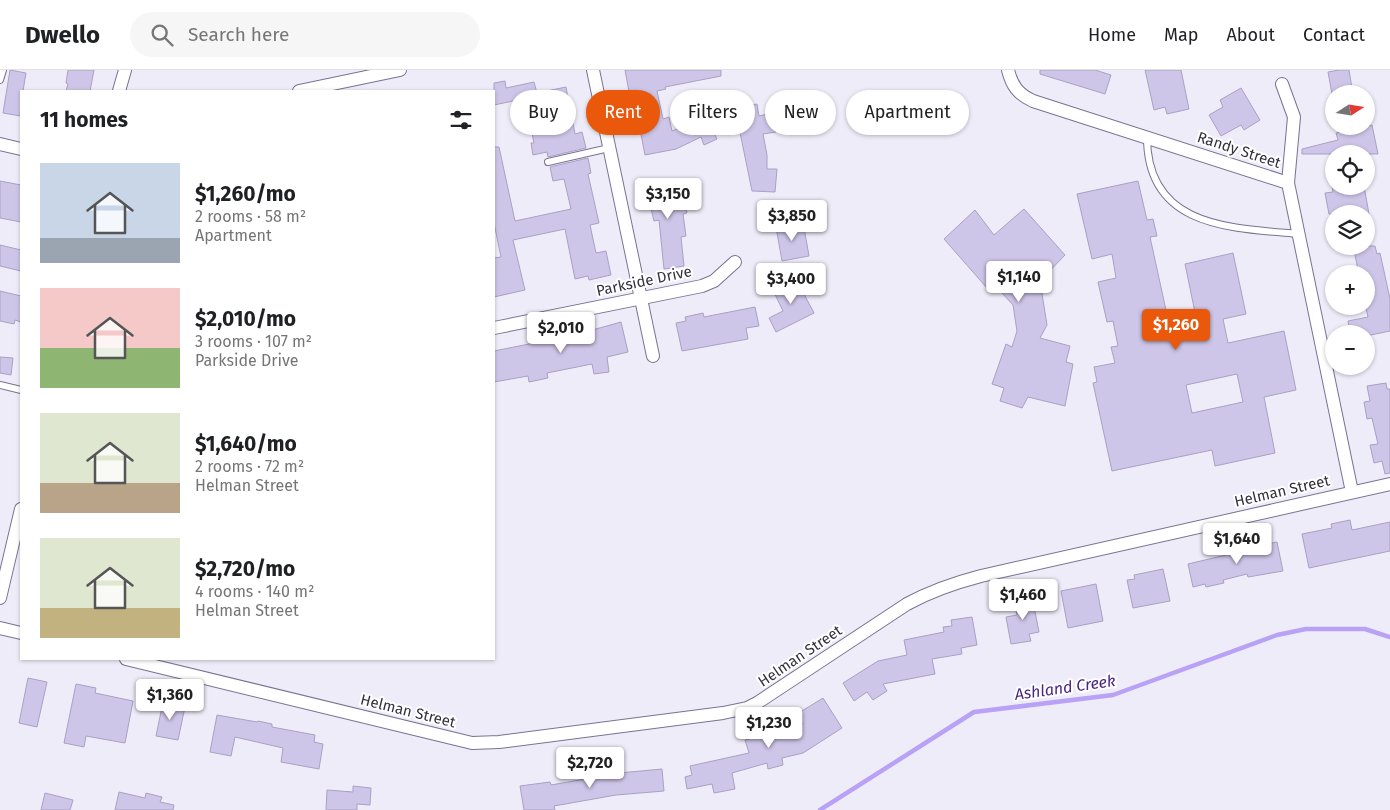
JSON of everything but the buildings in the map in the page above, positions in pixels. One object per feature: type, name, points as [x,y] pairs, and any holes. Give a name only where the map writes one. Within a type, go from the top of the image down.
[{"type":"street","points":[[119,90],[125,70]]},
{"type":"street","points":[[304,90],[400,70]]},
{"type":"street","points":[[593,70],[653,356]]},
{"type":"street","name":"Randy Street","points":[[1008,70],[1017,91],[1024,97],[1288,183],[1352,492]]},
{"type":"street","points":[[1282,84],[1294,117],[1288,183]]},
{"type":"street","points":[[0,144],[20,149]]},
{"type":"street","name":"Parkside Drive","points":[[495,328],[702,286],[714,281],[735,262]]},
{"type":"street","name":"Helman Street","points":[[130,660],[472,743],[499,742],[723,713],[757,704],[908,604],[927,593],[949,584],[1390,484]]},
{"type":"street","points":[[0,598],[20,513]]},
{"type":"street","points":[[0,628],[20,633]]},
{"type":"lane","points":[[0,80],[2,70]]},
{"type":"lane","points":[[1147,138],[1147,158],[1151,174],[1173,202],[1187,214],[1220,225],[1299,234]]},
{"type":"lane","points":[[548,162],[609,148]]},
{"type":"lane","points":[[0,385],[20,390]]},
{"type":"waterway","name":"Ashland Creek","points":[[820,810],[974,712],[1113,695],[1277,635],[1306,629],[1365,629],[1390,637]]}]
